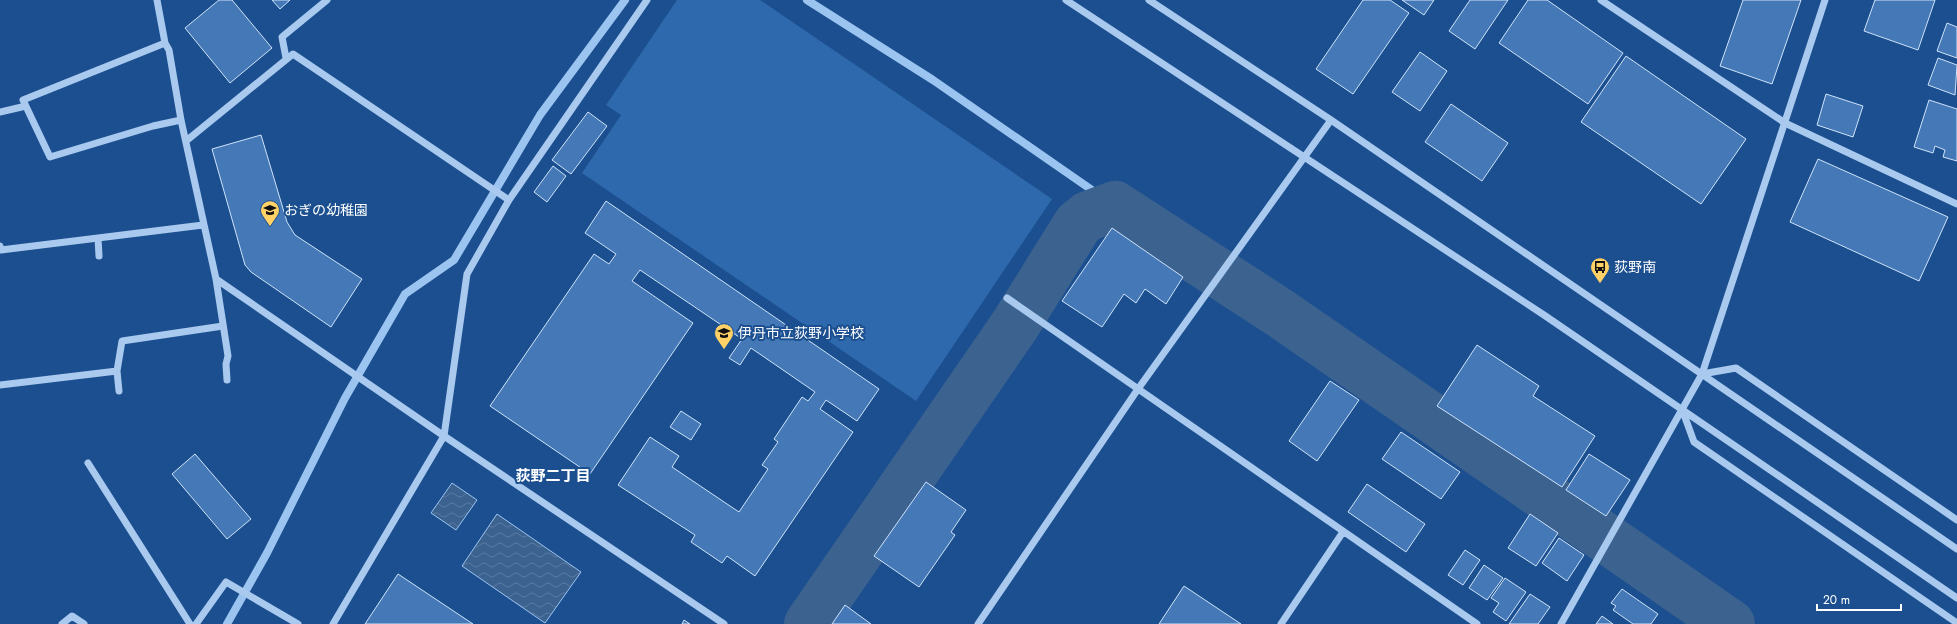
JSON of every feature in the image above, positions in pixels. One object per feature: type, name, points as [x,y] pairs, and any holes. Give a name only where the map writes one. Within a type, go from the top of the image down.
[{"type":"street","points":[[157,0],[165,43],[170,50],[181,120],[216,279],[228,356],[226,364],[227,380]]},
{"type":"street","points":[[286,58],[282,37],[327,0]]},
{"type":"street","points":[[333,624],[444,436],[467,274],[509,200],[647,0]]},
{"type":"street","points":[[1066,0],[1305,156],[1682,409],[1957,598]]},
{"type":"street","points":[[1149,0],[1331,120],[1957,549]]},
{"type":"street","points":[[1601,0],[1785,123],[1957,204]]},
{"type":"street","points":[[1561,624],[1702,374],[1825,0]]},
{"type":"street","points":[[165,43],[23,100],[50,157],[153,126],[181,120]]},
{"type":"street","points":[[186,141],[292,54],[509,200]]},
{"type":"street","points":[[0,112],[26,106]]},
{"type":"street","points":[[978,624],[1138,389],[1331,120]]},
{"type":"street","points":[[0,249],[203,225]]},
{"type":"street","points":[[98,238],[100,256]]},
{"type":"street","points":[[216,279],[444,436],[724,624]]},
{"type":"street","points":[[1007,298],[1477,624]]},
{"type":"street","points":[[119,391],[117,371],[122,341],[223,326]]},
{"type":"street","points":[[1702,374],[1736,368],[1957,520]]},
{"type":"street","points":[[0,385],[117,371]]},
{"type":"street","points":[[1682,409],[1694,442],[1957,623]]},
{"type":"street","points":[[88,463],[190,624]]},
{"type":"street","points":[[1281,624],[1343,532]]},
{"type":"street","points":[[196,624],[226,582],[298,624]]},
{"type":"street","points":[[62,624],[72,616],[84,624]]},
{"type":"shaded area","points":[[677,0],[760,0],[1052,199],[916,401],[582,173],[621,115],[606,105]]},
{"type":"water","points":[[452,483],[477,500],[456,530],[431,513]]},
{"type":"water","points":[[497,514],[581,572],[545,623],[462,566]]},
{"type":"building","points":[[219,0],[232,0],[272,48],[230,83],[185,28]]},
{"type":"building","points":[[272,0],[290,0],[280,9]]},
{"type":"building","points":[[1363,0],[1390,0],[1409,13],[1353,94],[1316,69]]},
{"type":"building","points":[[1402,0],[1434,0],[1424,15]]},
{"type":"building","points":[[1470,0],[1508,0],[1475,49],[1449,31]]},
{"type":"building","points":[[1528,0],[1547,0],[1623,53],[1588,104],[1499,43]]},
{"type":"building","points":[[1743,0],[1801,0],[1772,84],[1720,66]]},
{"type":"building","points":[[1875,0],[1935,0],[1918,50],[1864,31]]},
{"type":"building","points":[[1947,23],[1957,27],[1957,58],[1937,51]]},
{"type":"building","points":[[1420,52],[1447,71],[1420,111],[1392,92]]},
{"type":"building","points":[[1626,56],[1746,139],[1701,204],[1581,122]]},
{"type":"building","points":[[1938,58],[1957,65],[1955,95],[1928,85]]},
{"type":"building","points":[[1826,94],[1863,106],[1853,137],[1817,125]]},
{"type":"building","points":[[1929,100],[1957,109],[1957,161],[1943,157],[1945,150],[1935,146],[1933,153],[1914,147]]},
{"type":"building","points":[[1451,104],[1508,143],[1482,181],[1425,142]]},
{"type":"building","points":[[588,112],[607,126],[571,174],[552,160]]},
{"type":"building","points":[[261,135],[287,222],[295,235],[362,279],[331,327],[251,272],[245,265],[212,149]]},
{"type":"building","points":[[1818,159],[1948,217],[1919,281],[1790,222]]},
{"type":"building","points":[[553,166],[566,176],[547,202],[534,192]]},
{"type":"building","points":[[606,201],[879,389],[857,421],[826,400],[820,409],[853,432],[755,576],[727,556],[722,563],[691,542],[695,535],[618,485],[650,437],[679,456],[672,467],[739,512],[768,469],[762,465],[778,442],[774,439],[802,397],[808,401],[815,392],[751,348],[740,365],[729,358],[742,339],[640,270],[632,281],[693,323],[590,474],[490,406],[594,254],[609,264],[616,254],[585,233]]},
{"type":"building","points":[[1112,228],[1183,277],[1166,304],[1145,289],[1136,303],[1124,294],[1102,327],[1062,301]]},
{"type":"building","points":[[1477,345],[1539,386],[1533,396],[1595,436],[1562,487],[1437,406]]},
{"type":"building","points":[[1330,381],[1359,400],[1317,461],[1289,441]]},
{"type":"building","points":[[681,411],[701,424],[691,440],[670,427]]},
{"type":"building","points":[[1401,432],[1460,472],[1441,499],[1382,459]]},
{"type":"building","points":[[195,454],[251,519],[227,539],[172,474]]},
{"type":"building","points":[[1589,454],[1630,480],[1606,516],[1566,490]]},
{"type":"building","points":[[926,482],[966,510],[951,532],[955,535],[919,587],[874,556]]},
{"type":"building","points":[[1367,484],[1425,524],[1406,552],[1348,512]]},
{"type":"building","points":[[1530,514],[1558,533],[1536,566],[1508,548]]},
{"type":"building","points":[[1559,538],[1584,555],[1567,581],[1542,563]]},
{"type":"building","points":[[1465,550],[1480,560],[1463,585],[1448,575]]},
{"type":"building","points":[[1484,565],[1503,578],[1487,600],[1469,588]]},
{"type":"building","points":[[398,574],[473,624],[365,624]]},
{"type":"building","points":[[1505,578],[1526,592],[1506,621],[1493,612],[1499,603],[1491,598]]},
{"type":"building","points":[[1184,586],[1241,624],[1159,624]]},
{"type":"building","points":[[1622,589],[1658,614],[1651,624],[1633,624],[1613,610],[1616,606],[1611,603]]},
{"type":"building","points":[[1530,594],[1550,607],[1538,624],[1509,624]]},
{"type":"building","points":[[845,605],[871,624],[832,624]]},
{"type":"building","points":[[1602,616],[1613,624],[1596,624]]},
{"type":"building","points":[[684,620],[690,624],[682,624]]},
{"type":"waterway","points":[[227,624],[267,553],[345,398],[405,294],[454,260],[540,115],[625,0]]},
{"type":"waterway","points":[[807,0],[933,80],[1115,206]]},
{"type":"waterway","points":[[809,624],[1015,325],[1078,224],[1088,216],[1115,206],[1280,313],[1730,624]]},
{"type":"place","name":"おぎの幼稚園","points":[[270,227]]},
{"type":"place","name":"荻野南","points":[[1600,284]]},
{"type":"place","name":"伊丹市立荻野小学校","points":[[724,350]]},
{"type":"district","name":"荻野二丁目","points":[[553,476]]}]
